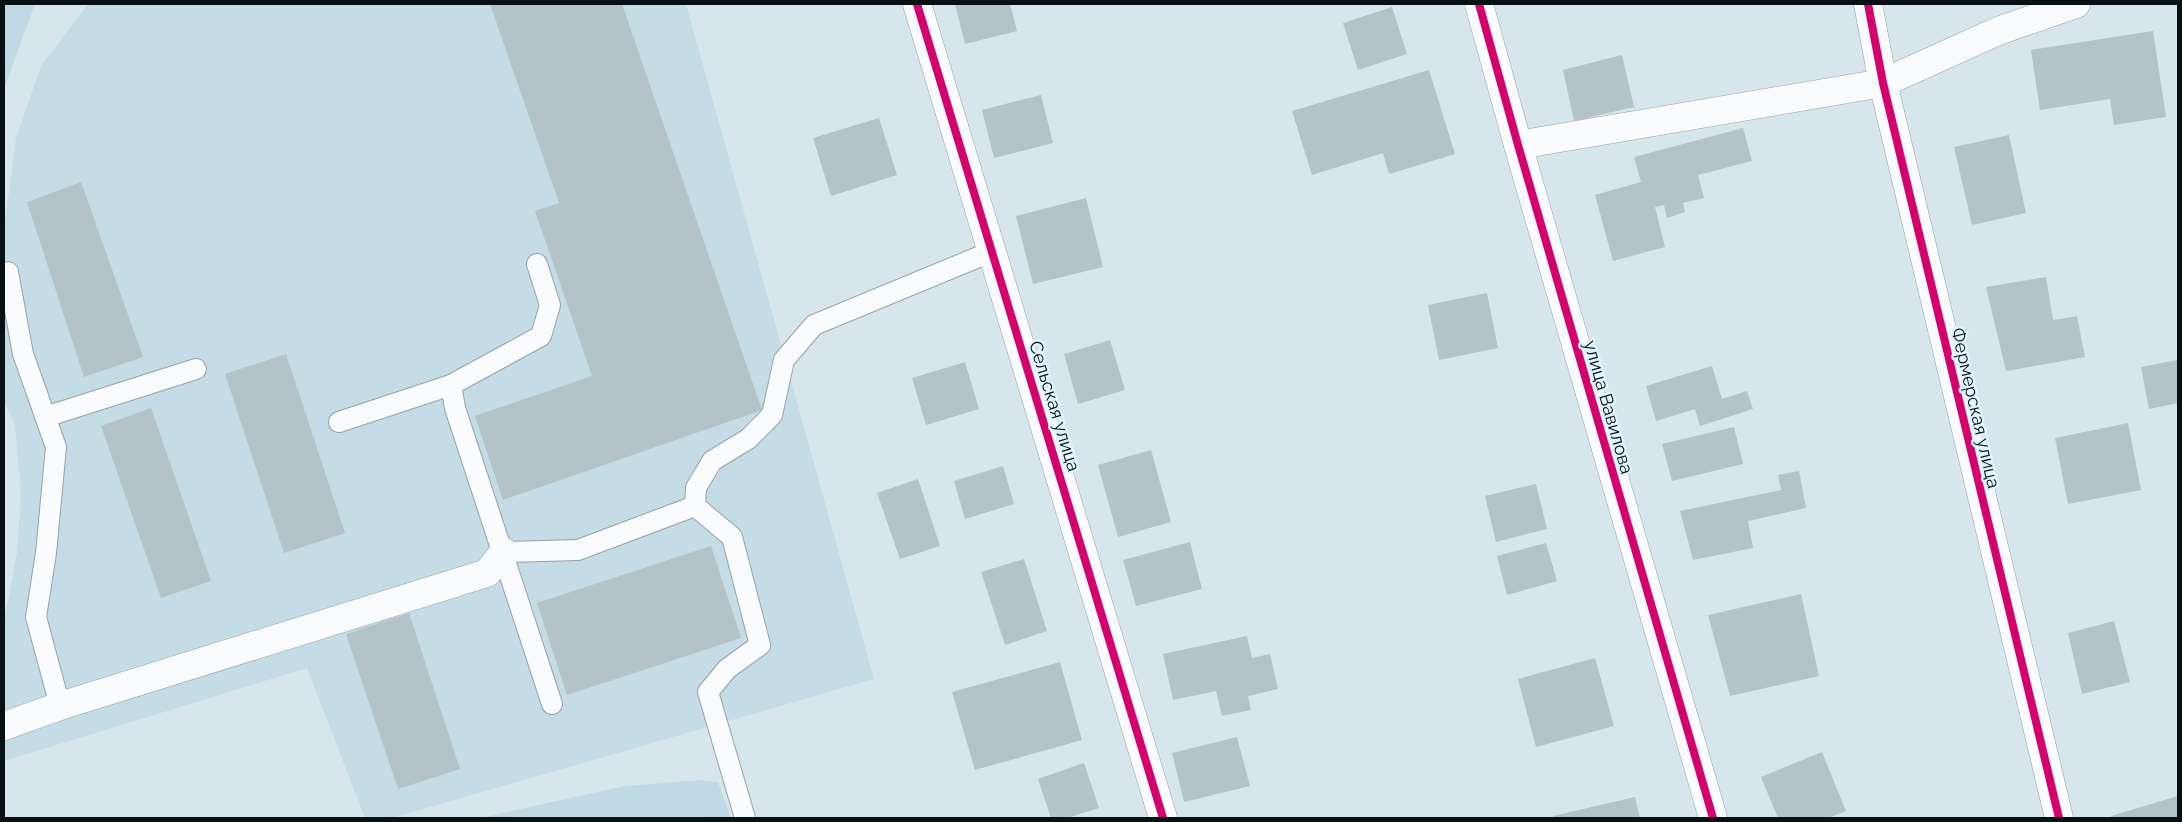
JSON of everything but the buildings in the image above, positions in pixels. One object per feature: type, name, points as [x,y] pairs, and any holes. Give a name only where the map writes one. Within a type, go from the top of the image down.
[{"type":"street","name":"Сельская улица","points":[[917,4],[1163,818]]},
{"type":"street","name":"улица Вавилова","points":[[1480,4],[1518,145],[1713,818]]},
{"type":"street","name":"Фермерская улица","points":[[1868,4],[1884,83],[2059,818]]},
{"type":"street","points":[[1518,145],[1884,83],[1998,30],[2076,4]]},
{"type":"street","points":[[4,726],[60,706],[487,573],[504,552]]},
{"type":"lane","points":[[745,818],[708,692],[727,669],[760,645],[732,537],[696,506],[696,488],[712,461],[748,439],[772,415],[784,360],[814,326],[993,251]]},
{"type":"lane","points":[[338,422],[451,385],[541,336],[550,305],[537,264]]},
{"type":"lane","points":[[8,272],[23,354],[56,447],[46,553],[36,617],[60,706]]},
{"type":"lane","points":[[45,416],[196,369]]},
{"type":"lane","points":[[451,385],[455,408],[504,552],[552,704]]},
{"type":"lane","points":[[504,552],[578,550],[696,506]]},
{"type":"shaded area","points":[[4,4],[35,4],[4,89]]},
{"type":"shaded area","points":[[88,4],[686,4],[874,679],[392,818],[365,818],[307,668],[4,761],[4,622],[17,553],[21,495],[15,426],[4,401],[4,230],[16,138],[41,66]]},
{"type":"shaded area","points":[[702,780],[718,782],[731,818],[480,818],[625,786]]},
{"type":"cycle path","points":[[917,4],[1163,818]]},
{"type":"cycle path","points":[[1479,4],[1713,818]]},
{"type":"cycle path","points":[[1868,4],[1883,83],[2059,818]]}]
